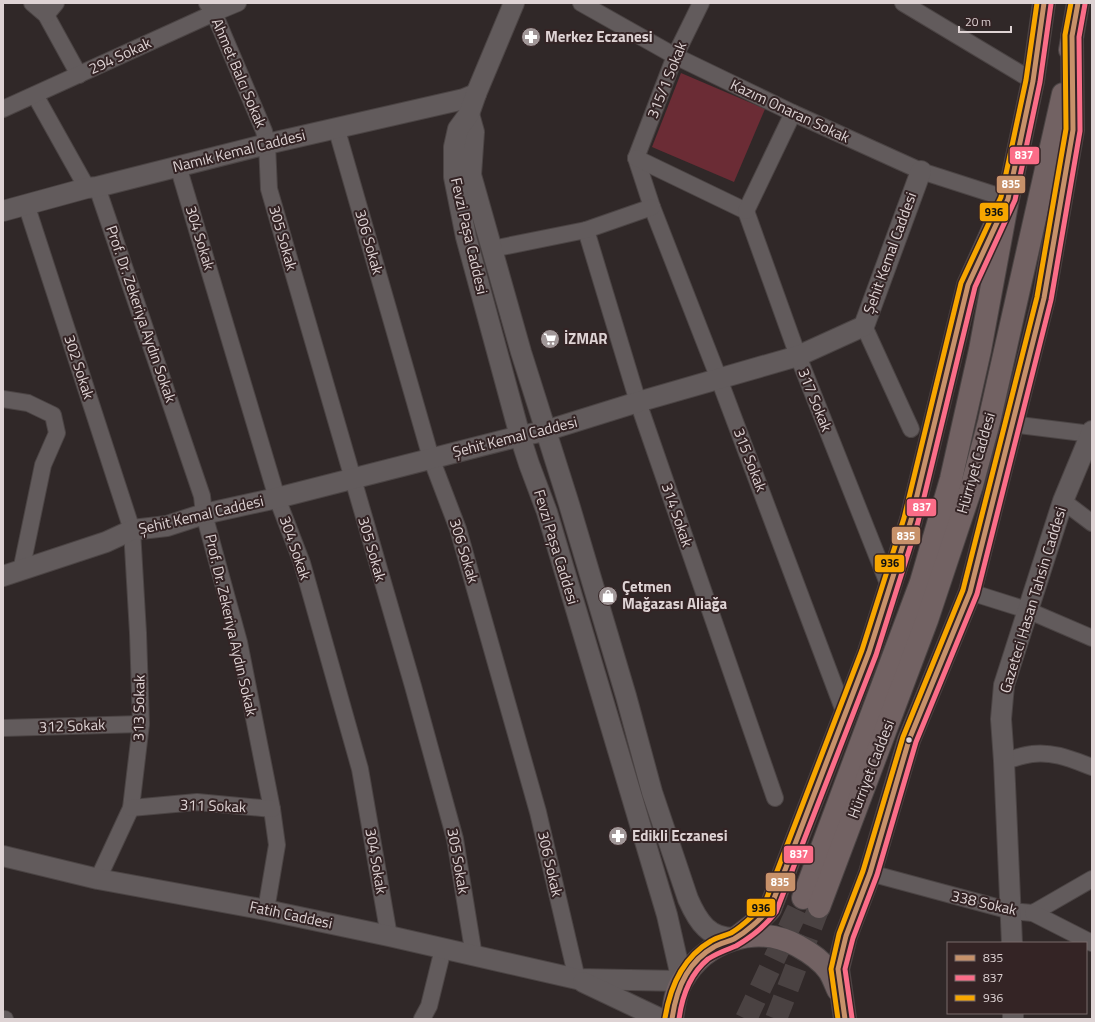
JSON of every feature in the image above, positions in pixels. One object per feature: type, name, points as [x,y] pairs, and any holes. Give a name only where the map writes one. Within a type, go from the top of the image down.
[{"type":"highway","name":"Hürriyet Caddesi","points":[[1044,3],[1032,81],[977,365],[951,479],[923,575],[811,902],[927,620],[972,485],[989,422],[1062,99],[1078,3]]},
{"type":"highway","points":[[845,1018],[840,993],[838,969],[846,936],[870,873],[909,740],[970,592],[1044,298],[1073,130],[1072,36]]},
{"type":"highway","points":[[736,938],[759,920],[770,909],[869,652],[911,520],[968,285],[1008,199]]},
{"type":"highway","points":[[672,1019],[674,1002],[682,981],[695,962],[714,947],[736,938],[762,935],[787,940],[810,952],[828,970],[840,993]]},
{"type":"street","points":[[32,3],[51,9],[79,75]]},
{"type":"street","name":"294 Sokak","points":[[3,109],[79,75],[211,8],[238,3]]},
{"type":"street","name":"Fevzi Paşa Caddesi","points":[[514,3],[469,114],[458,129],[454,147],[454,178],[466,237],[520,436],[547,512],[666,915],[682,981]]},
{"type":"street","name":"Kazım Onaran Sokak","points":[[581,3],[675,56],[793,113],[921,171],[1008,199]]},
{"type":"street","name":"315/1 Sokak","points":[[636,158],[675,56],[700,3]]},
{"type":"street","points":[[903,3],[1032,81]]},
{"type":"street","points":[[1086,3],[1092,7]]},
{"type":"street","name":"Ahmet Balcı Sokak","points":[[211,8],[264,131],[268,144]]},
{"type":"street","name":"Namık Kemal Caddesi","points":[[3,211],[92,187],[336,127],[464,99],[476,94]]},
{"type":"street","name":"Prof. Dr. Zekeriya Aydın Sokak","points":[[35,95],[92,187],[202,496],[204,514],[239,642],[272,809],[277,846],[266,910]]},
{"type":"street","points":[[636,158],[746,211],[793,113]]},
{"type":"street","name":"Fevzi Paşa Caddesi","points":[[469,114],[474,132],[471,175],[519,345],[620,674],[652,792],[694,913],[704,926],[715,935],[727,938],[736,938]]},
{"type":"street","name":"306 Sokak","points":[[336,127],[431,458],[458,529],[538,812],[577,980]]},
{"type":"street","name":"305 Sokak","points":[[268,144],[269,189],[455,839],[474,956]]},
{"type":"street","name":"315 Sokak","points":[[636,158],[652,207],[719,379],[845,714]]},
{"type":"street","name":"304 Sokak","points":[[178,166],[277,498],[302,563],[360,769],[389,936]]},
{"type":"street","name":"Şehit Kemal Caddesi","points":[[12,573],[106,542],[132,530],[167,526],[204,514],[277,498],[431,458],[546,431],[638,402],[798,356],[864,326],[921,171]]},
{"type":"street","name":"302 Sokak","points":[[26,204],[132,530]]},
{"type":"street","points":[[492,249],[586,230],[652,207]]},
{"type":"street","name":"317 Sokak","points":[[746,211],[798,356],[890,586]]},
{"type":"street","name":"314 Sokak","points":[[586,230],[638,402],[775,798]]},
{"type":"street","points":[[864,326],[911,429]]},
{"type":"street","points":[[3,399],[28,403],[53,415],[57,433],[44,465],[12,573]]},
{"type":"street","points":[[1012,424],[1091,432]]},
{"type":"street","name":"Gazeteci Hasan Tahsin Caddesi","points":[[1012,942],[1001,719],[1004,685],[1063,501],[1091,432]]},
{"type":"street","points":[[1063,501],[1092,523]]},
{"type":"street","name":"313 Sokak","points":[[98,879],[131,808],[141,724],[138,633],[132,530]]},
{"type":"street","points":[[970,592],[1027,610],[1092,638]]},
{"type":"street","name":"312 Sokak","points":[[3,728],[141,724]]},
{"type":"street","points":[[1004,761],[1032,754],[1043,753],[1061,756],[1092,767]]},
{"type":"street","name":"311 Sokak","points":[[131,808],[196,802],[272,809]]},
{"type":"street","name":"Fatih Caddesi","points":[[3,856],[98,879],[266,910],[389,936],[577,980],[660,1019]]},
{"type":"street","name":"338 Sokak","points":[[870,873],[1011,911],[1033,913],[1092,879]]},
{"type":"street","points":[[1033,913],[1092,943]]},
{"type":"street","points":[[422,1019],[429,1006],[443,949]]},
{"type":"street","name":"Fatih Caddesi","points":[[577,980],[682,981]]},
{"type":"shaded area","points":[[681,73],[765,109],[734,182],[652,147]]},
{"type":"tunnel","points":[[746,1019],[803,898]]},
{"type":"tunnel","points":[[776,1019],[819,907]]},
{"type":"transit line","name":"936","points":[[665,1018],[674,984],[679,974],[692,956],[713,940],[731,933],[764,905],[862,650],[904,518],[961,283],[1001,197],[1026,80],[1037,3]]},
{"type":"transit line","name":"835","points":[[672,1019],[676,998],[680,987],[684,978],[697,960],[719,944],[734,939],[770,909],[869,652],[911,520],[968,285],[1008,199],[1033,81],[1044,3]]},
{"type":"transit line","name":"936","points":[[838,1019],[831,969],[839,934],[863,871],[903,737],[963,590],[1037,297],[1066,129],[1065,35],[1071,3]]},
{"type":"transit line","name":"835","points":[[845,1019],[838,969],[846,936],[870,873],[909,740],[970,592],[1044,298],[1073,130],[1072,36],[1078,3]]},
{"type":"transit line","name":"837","points":[[679,1019],[682,1002],[696,971],[711,957],[736,946],[747,939],[763,926],[776,912],[876,655],[918,522],[975,287],[1015,200],[1040,82],[1051,4]]},
{"type":"transit line","name":"837","points":[[852,1018],[845,969],[853,938],[877,875],[916,742],[977,594],[1051,300],[1080,131],[1079,37],[1085,4]]},
{"type":"place","name":"Merkez Eczanesi","points":[[531,37]]},
{"type":"place","name":"İZMAR","points":[[550,339]]},
{"type":"place","name":"Çetmen Mağazası Aliağa","points":[[608,596]]},
{"type":"place","name":"Edikli Eczanesi","points":[[618,836]]}]
